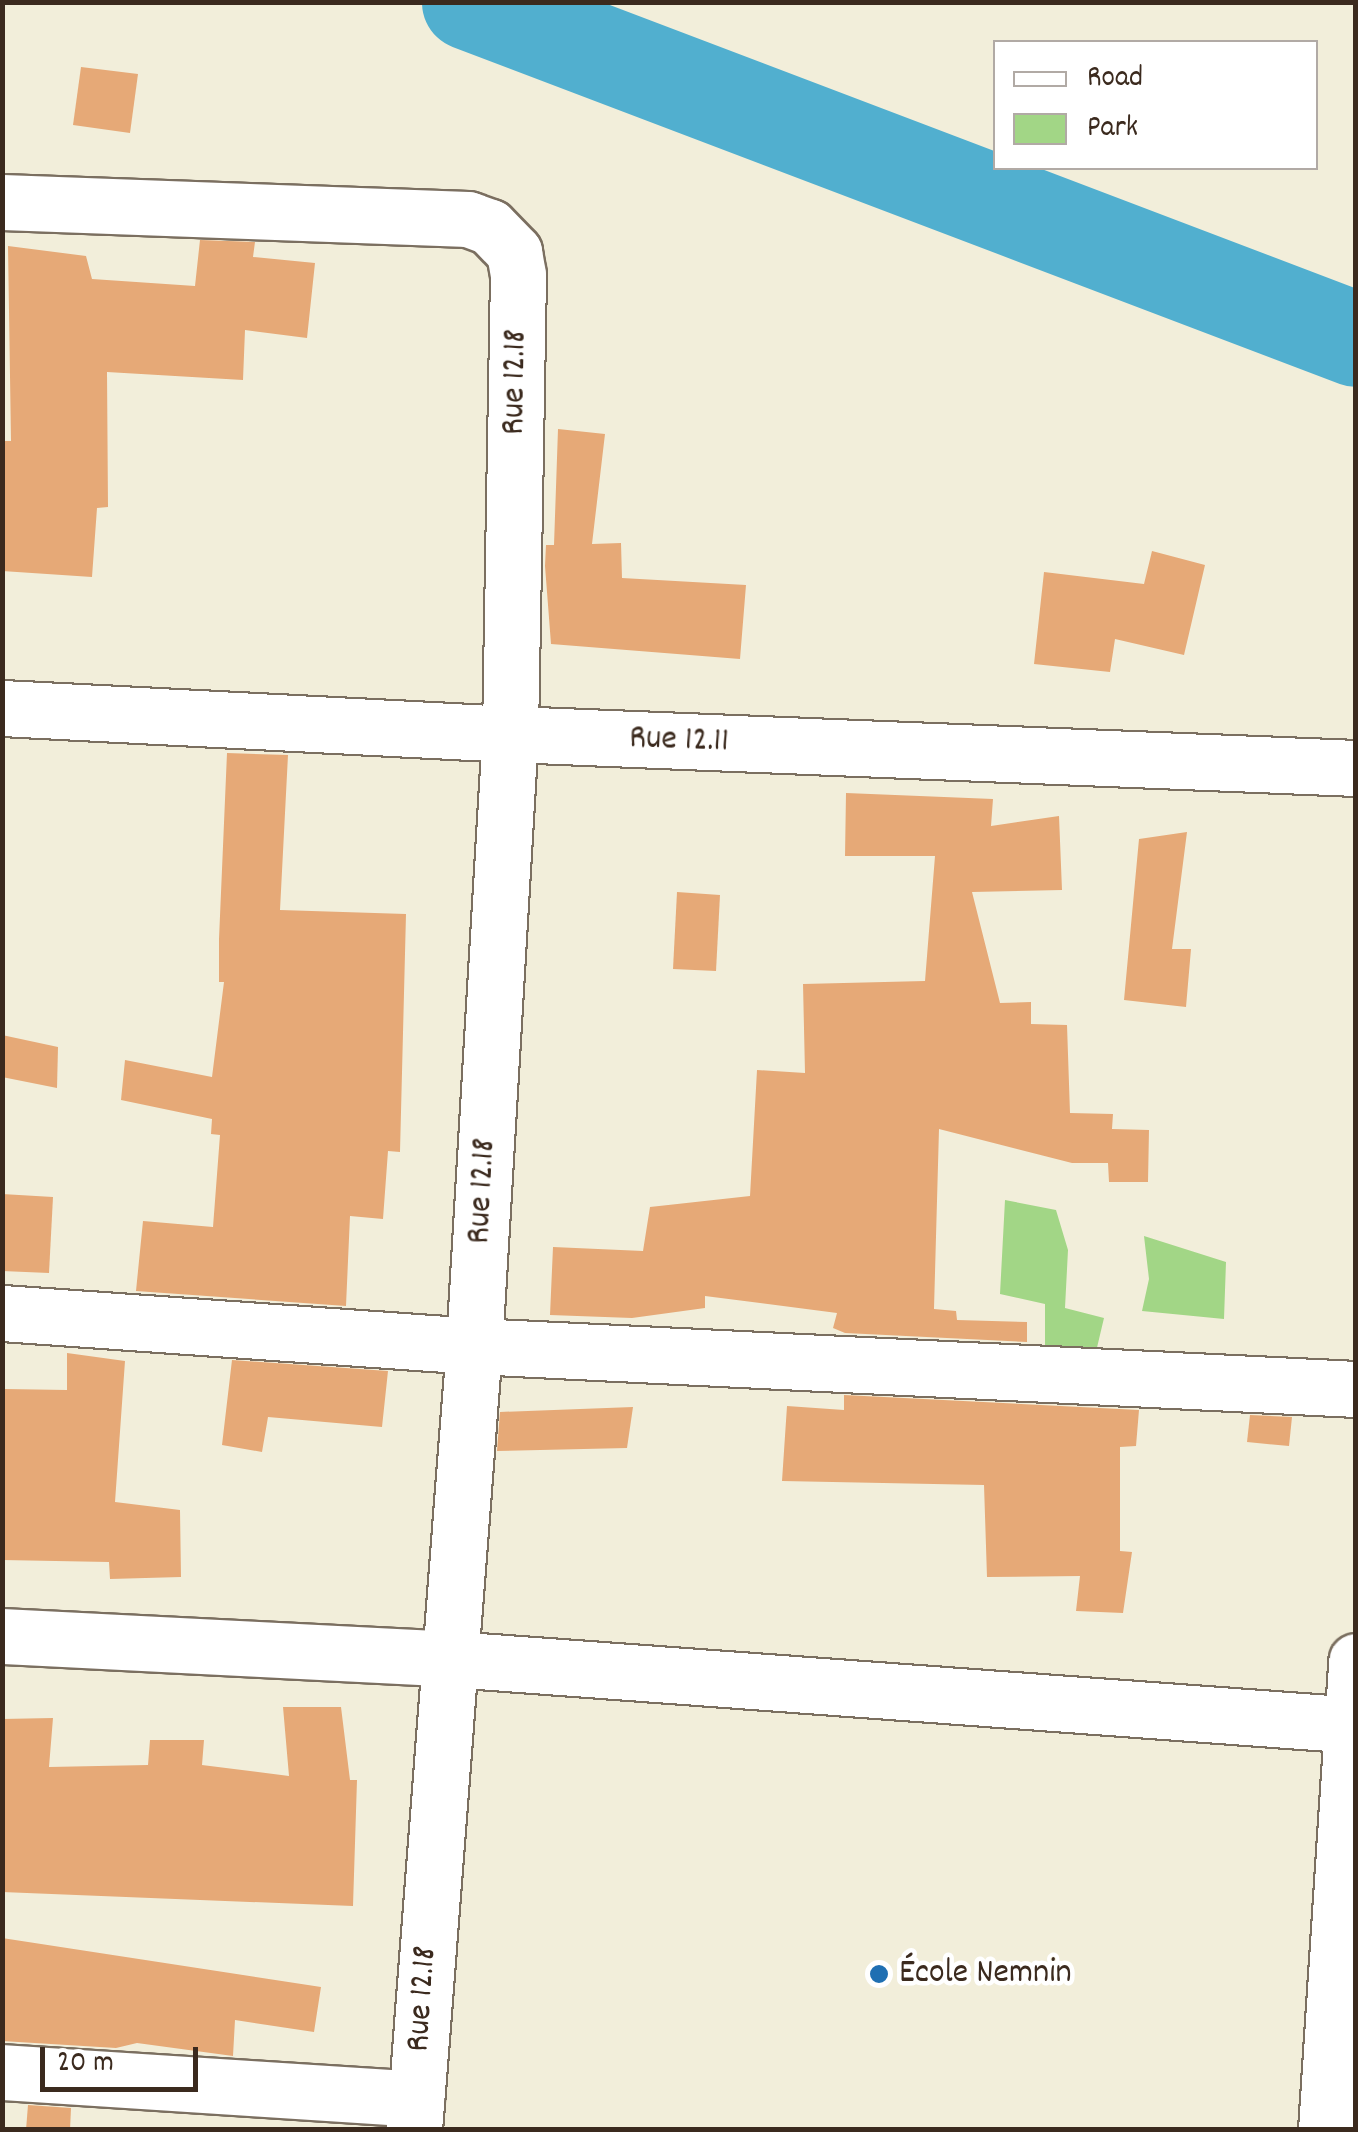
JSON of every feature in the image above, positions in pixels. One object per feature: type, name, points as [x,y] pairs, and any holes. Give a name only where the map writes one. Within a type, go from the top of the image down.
[{"type":"street","name":"Rue 12.18","points":[[2,202],[468,219],[490,227],[514,252],[518,275],[510,734],[474,1346],[415,2114]]},
{"type":"street","name":"Rue 12.11","points":[[2,708],[510,734],[1356,768]]},
{"type":"street","points":[[2,1313],[474,1346],[1356,1389]]},
{"type":"street","points":[[2,1636],[451,1659],[1354,1725]]},
{"type":"street","points":[[1326,2130],[1356,1661]]},
{"type":"street","points":[[2,2072],[415,2114]]},
{"type":"green space","points":[[1005,1200],[1056,1210],[1068,1250],[1065,1308],[1104,1318],[1095,1356],[1045,1345],[1045,1304],[1000,1294]]},
{"type":"green space","points":[[1144,1236],[1226,1262],[1224,1319],[1142,1311],[1149,1279]]},
{"type":"building","points":[[81,67],[138,74],[130,133],[73,125]]},
{"type":"building","points":[[200,240],[255,242],[253,257],[315,263],[307,338],[245,330],[243,380],[107,372],[108,507],[97,508],[92,577],[2,571],[2,441],[11,441],[8,246],[86,256],[92,279],[195,286]]},
{"type":"building","points":[[558,429],[605,434],[592,544],[621,543],[622,578],[746,585],[740,659],[551,644],[545,566],[546,545],[554,545]]},
{"type":"building","points":[[1152,551],[1205,565],[1184,655],[1115,639],[1110,672],[1034,664],[1044,572],[1144,584]]},
{"type":"building","points":[[227,753],[288,755],[280,910],[406,914],[400,1152],[388,1151],[383,1219],[350,1216],[346,1306],[136,1291],[143,1221],[213,1227],[220,1135],[211,1134],[212,1119],[121,1100],[125,1060],[212,1077],[224,982],[219,982],[219,939]]},
{"type":"building","points":[[846,793],[993,799],[991,826],[1059,816],[1062,890],[972,892],[1000,1003],[1031,1002],[1031,1024],[1067,1025],[1070,1113],[1113,1114],[1112,1129],[1149,1130],[1148,1182],[1109,1182],[1108,1163],[1072,1163],[939,1129],[934,1309],[956,1311],[957,1320],[1027,1322],[1027,1342],[845,1333],[833,1328],[837,1313],[705,1296],[705,1308],[632,1318],[550,1315],[553,1247],[643,1251],[650,1207],[750,1196],[757,1070],[805,1073],[803,984],[925,981],[935,856],[845,856]]},
{"type":"building","points":[[1187,832],[1172,949],[1191,949],[1186,1007],[1124,1000],[1139,839]]},
{"type":"building","points":[[677,892],[720,895],[716,971],[673,969]]},
{"type":"building","points":[[2,1035],[58,1047],[57,1088],[2,1077]]},
{"type":"building","points":[[2,1194],[53,1197],[49,1273],[2,1271]]},
{"type":"building","points":[[67,1353],[125,1361],[115,1502],[180,1510],[181,1577],[110,1579],[109,1562],[2,1560],[5,1389],[67,1390]]},
{"type":"building","points":[[232,1360],[388,1371],[382,1427],[268,1417],[262,1452],[222,1445]]},
{"type":"building","points":[[844,1395],[1139,1410],[1136,1446],[1120,1447],[1120,1551],[1132,1552],[1123,1613],[1076,1611],[1080,1576],[987,1577],[984,1485],[782,1481],[787,1406],[844,1410]]},
{"type":"building","points":[[633,1407],[627,1448],[497,1451],[500,1412]]},
{"type":"building","points":[[1250,1415],[1292,1417],[1289,1446],[1247,1442]]},
{"type":"building","points":[[283,1707],[341,1707],[350,1780],[357,1780],[353,1906],[2,1892],[2,1719],[53,1718],[49,1767],[148,1765],[150,1740],[204,1740],[202,1765],[289,1776]]},
{"type":"building","points":[[2,1938],[321,1987],[314,2032],[235,2020],[233,2056],[137,2043],[116,2048],[2,2041]]},
{"type":"building","points":[[28,2105],[71,2108],[70,2130],[26,2130]]},
{"type":"waterway","points":[[469,2],[1356,339]]},
{"type":"place","name":"École Nemnin","points":[[879,1974]]}]
